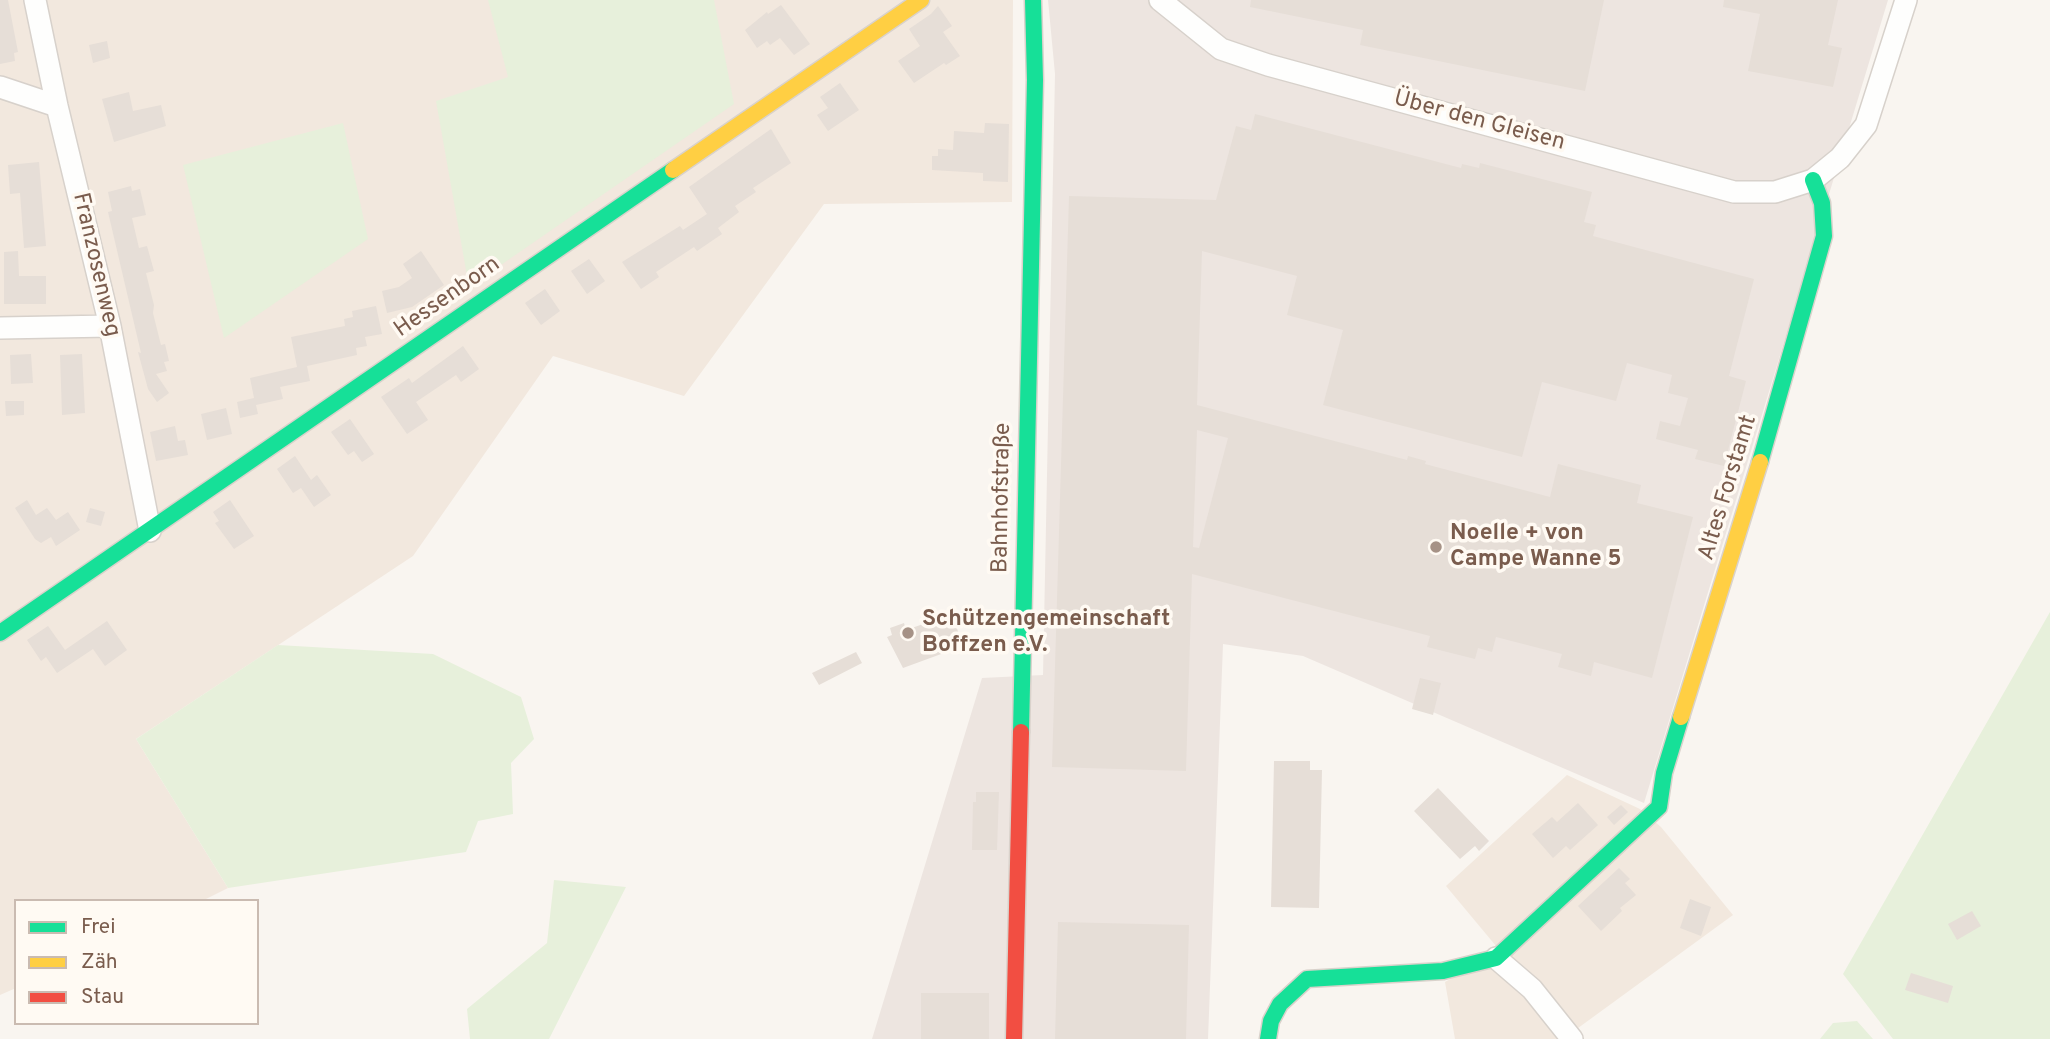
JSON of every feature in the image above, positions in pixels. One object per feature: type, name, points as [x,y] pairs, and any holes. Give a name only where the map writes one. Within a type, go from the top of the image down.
[{"type":"street","name":"Franzosenweg","points":[[35,0],[57,106],[110,326],[150,531]]},
{"type":"street","name":"Hessenborn","points":[[0,633],[921,0]]},
{"type":"street","name":"Bahnhofstraße","points":[[1014,1039],[1034,93],[1033,0]]},
{"type":"street","name":"Über den Gleisen","points":[[1160,0],[1220,48],[1281,69],[1734,192],[1775,192],[1814,180]]},
{"type":"street","points":[[1814,180],[1840,158],[1866,125],[1906,0]]},
{"type":"street","points":[[0,87],[57,106]]},
{"type":"street","name":"Altes Forstamt","points":[[1496,958],[1659,807],[1664,773],[1754,486],[1824,236],[1822,203],[1814,180]]},
{"type":"street","points":[[0,328],[110,326]]},
{"type":"street","points":[[1268,1039],[1268,1031],[1280,1004],[1307,979],[1443,971],[1496,958],[1532,989],[1572,1039]]},
{"type":"shaded area","points":[[0,0],[1013,0],[1012,202],[824,204],[684,396],[553,356],[413,556],[136,739],[228,888],[206,899],[14,899],[14,989],[0,995]]},
{"type":"shaded area","points":[[1048,0],[1888,0],[1644,803],[1303,656],[1223,644],[1208,1039],[872,1039],[982,678],[1043,675],[1055,74]]},
{"type":"shaded area","points":[[1567,775],[1640,809],[1661,827],[1733,915],[1563,1039],[1455,1039],[1445,982],[1501,952],[1446,886]]},
{"type":"green space","points":[[488,0],[714,0],[734,104],[469,287],[436,101],[508,77]]},
{"type":"green space","points":[[343,123],[368,239],[224,338],[183,165]]},
{"type":"green space","points":[[2050,612],[2050,1039],[1893,1039],[1843,974]]},
{"type":"green space","points":[[278,645],[433,654],[521,697],[534,739],[511,763],[513,814],[478,821],[466,852],[228,888],[136,739]]},
{"type":"green space","points":[[554,880],[626,887],[549,1039],[470,1039],[467,1009],[547,943]]},
{"type":"green space","points":[[1857,1021],[1873,1039],[1820,1039],[1833,1023]]},
{"type":"building","points":[[0,0],[8,0],[18,52],[14,53],[15,61],[0,64]]},
{"type":"building","points":[[1251,0],[1604,0],[1585,91],[1360,45],[1363,30],[1250,7]]},
{"type":"building","points":[[1724,0],[1838,0],[1828,45],[1842,48],[1833,87],[1748,71],[1760,14],[1723,7]]},
{"type":"building","points":[[781,5],[810,44],[794,55],[780,38],[770,45],[767,41],[757,48],[745,30],[767,12],[768,14]]},
{"type":"building","points":[[938,6],[952,26],[943,32],[960,56],[914,83],[898,61],[920,46],[909,29]]},
{"type":"building","points":[[107,41],[110,58],[93,63],[89,45]]},
{"type":"building","points":[[840,83],[859,110],[828,131],[817,115],[828,108],[820,97]]},
{"type":"building","points":[[129,92],[133,111],[161,105],[166,126],[114,142],[102,99]]},
{"type":"building","points":[[1255,114],[1461,168],[1462,164],[1479,168],[1480,163],[1592,192],[1584,222],[1596,225],[1593,236],[1754,279],[1729,376],[1746,381],[1724,466],[1695,459],[1698,450],[1656,439],[1660,421],[1680,426],[1688,398],[1668,393],[1672,375],[1627,363],[1616,401],[1542,382],[1522,457],[1323,405],[1343,330],[1287,315],[1297,276],[1202,251],[1197,405],[1407,460],[1408,456],[1426,461],[1425,464],[1550,497],[1558,464],[1641,485],[1637,503],[1693,517],[1652,678],[1594,662],[1591,676],[1558,667],[1562,654],[1496,637],[1492,652],[1478,648],[1475,659],[1427,647],[1430,636],[1192,574],[1186,771],[1052,767],[1069,196],[1216,200],[1236,126],[1251,130]],"holes":[[[1197,430],[1228,438],[1199,548],[1193,547]]]},
{"type":"building","points":[[985,123],[1009,124],[1008,182],[983,181],[983,173],[932,170],[932,156],[938,156],[938,149],[953,150],[954,131],[984,133]]},
{"type":"building","points":[[771,129],[791,163],[753,188],[756,192],[735,206],[739,212],[718,228],[722,234],[697,251],[694,247],[656,272],[659,277],[641,289],[622,262],[680,226],[683,230],[707,214],[689,187]]},
{"type":"building","points":[[39,162],[46,246],[24,248],[20,193],[10,194],[8,165]]},
{"type":"building","points":[[131,186],[132,191],[140,189],[146,215],[132,218],[139,248],[147,246],[154,271],[146,273],[161,345],[165,344],[169,361],[164,362],[167,371],[156,374],[169,393],[157,402],[148,389],[138,352],[141,353],[108,212],[112,211],[108,192]]},
{"type":"building","points":[[18,251],[19,276],[46,276],[46,304],[4,304],[4,252]]},
{"type":"building","points":[[421,251],[444,285],[412,307],[387,313],[382,291],[399,287],[412,278],[403,264]]},
{"type":"building","points":[[589,259],[605,281],[587,294],[571,271]]},
{"type":"building","points":[[545,289],[560,311],[541,325],[525,303]]},
{"type":"building","points":[[376,306],[382,334],[365,337],[367,346],[356,348],[357,355],[307,366],[310,381],[280,387],[283,399],[256,405],[258,414],[240,418],[237,402],[254,398],[250,378],[297,367],[291,337],[345,326],[344,319],[353,317],[352,311]]},
{"type":"building","points":[[463,346],[479,369],[461,382],[456,375],[416,402],[428,420],[407,434],[381,397],[409,378],[412,383]]},
{"type":"building","points":[[31,354],[33,383],[11,384],[10,355]]},
{"type":"building","points":[[82,354],[85,413],[62,415],[60,355]]},
{"type":"building","points":[[5,401],[24,401],[24,415],[6,416]]},
{"type":"building","points":[[226,408],[232,434],[207,440],[201,414]]},
{"type":"building","points":[[350,419],[374,454],[362,462],[354,451],[348,455],[331,432]]},
{"type":"building","points":[[175,426],[178,441],[185,440],[188,455],[156,461],[150,432]]},
{"type":"building","points":[[295,456],[311,480],[317,475],[331,495],[314,507],[301,488],[293,493],[277,469]]},
{"type":"building","points":[[27,500],[36,515],[47,508],[56,520],[68,512],[80,530],[56,546],[51,537],[41,543],[35,539],[15,508]]},
{"type":"building","points":[[230,500],[254,536],[234,549],[215,523],[219,521],[213,512]]},
{"type":"building","points":[[90,508],[105,512],[101,526],[86,522]]},
{"type":"building","points":[[952,614],[963,646],[903,668],[887,637],[892,635],[890,628],[904,623],[906,630]]},
{"type":"building","points":[[107,621],[127,650],[105,666],[93,649],[57,673],[46,657],[41,661],[27,640],[48,626],[65,650]]},
{"type":"building","points":[[856,652],[862,663],[819,685],[812,673]]},
{"type":"building","points":[[1420,678],[1441,683],[1433,715],[1412,709]]},
{"type":"building","points":[[1274,761],[1310,761],[1310,770],[1322,770],[1319,908],[1271,907]]},
{"type":"building","points":[[1438,788],[1489,841],[1479,851],[1475,846],[1460,859],[1414,811]]},
{"type":"building","points":[[976,792],[999,792],[997,850],[972,850],[973,802],[976,802]]},
{"type":"building","points":[[1578,803],[1598,825],[1570,850],[1566,846],[1553,858],[1532,834],[1552,817],[1557,822]]},
{"type":"building","points":[[1621,805],[1628,812],[1614,825],[1607,817]]},
{"type":"building","points":[[1619,868],[1630,879],[1625,883],[1636,895],[1620,908],[1622,911],[1601,931],[1578,906]]},
{"type":"building","points":[[1690,899],[1711,907],[1701,936],[1680,928]]},
{"type":"building","points":[[1972,911],[1981,926],[1957,940],[1948,924]]},
{"type":"building","points":[[1058,922],[1189,925],[1186,1039],[1055,1039]]},
{"type":"building","points":[[1911,973],[1953,986],[1948,1003],[1905,990]]},
{"type":"building","points":[[921,993],[989,993],[989,1039],[921,1039]]},
{"type":"traffic: fast","points":[[1021,732],[1035,80],[1033,0]]},
{"type":"traffic: fast","points":[[0,633],[673,170]]},
{"type":"traffic: fast","points":[[1760,462],[1824,236],[1822,203],[1813,180]]},
{"type":"traffic: fast","points":[[1268,1039],[1271,1021],[1280,1004],[1307,979],[1443,971],[1496,958],[1659,807],[1664,773],[1681,717]]},
{"type":"traffic: slow","points":[[673,170],[921,0]]},
{"type":"traffic: slow","points":[[1681,717],[1760,462]]},
{"type":"traffic: jam","points":[[1014,1039],[1021,732]]},
{"type":"place","name":"Noelle + von Campe Wanne 5","points":[[1436,547]]},
{"type":"place","name":"Schützengemeinschaft Boffzen e.V.","points":[[908,633]]}]
